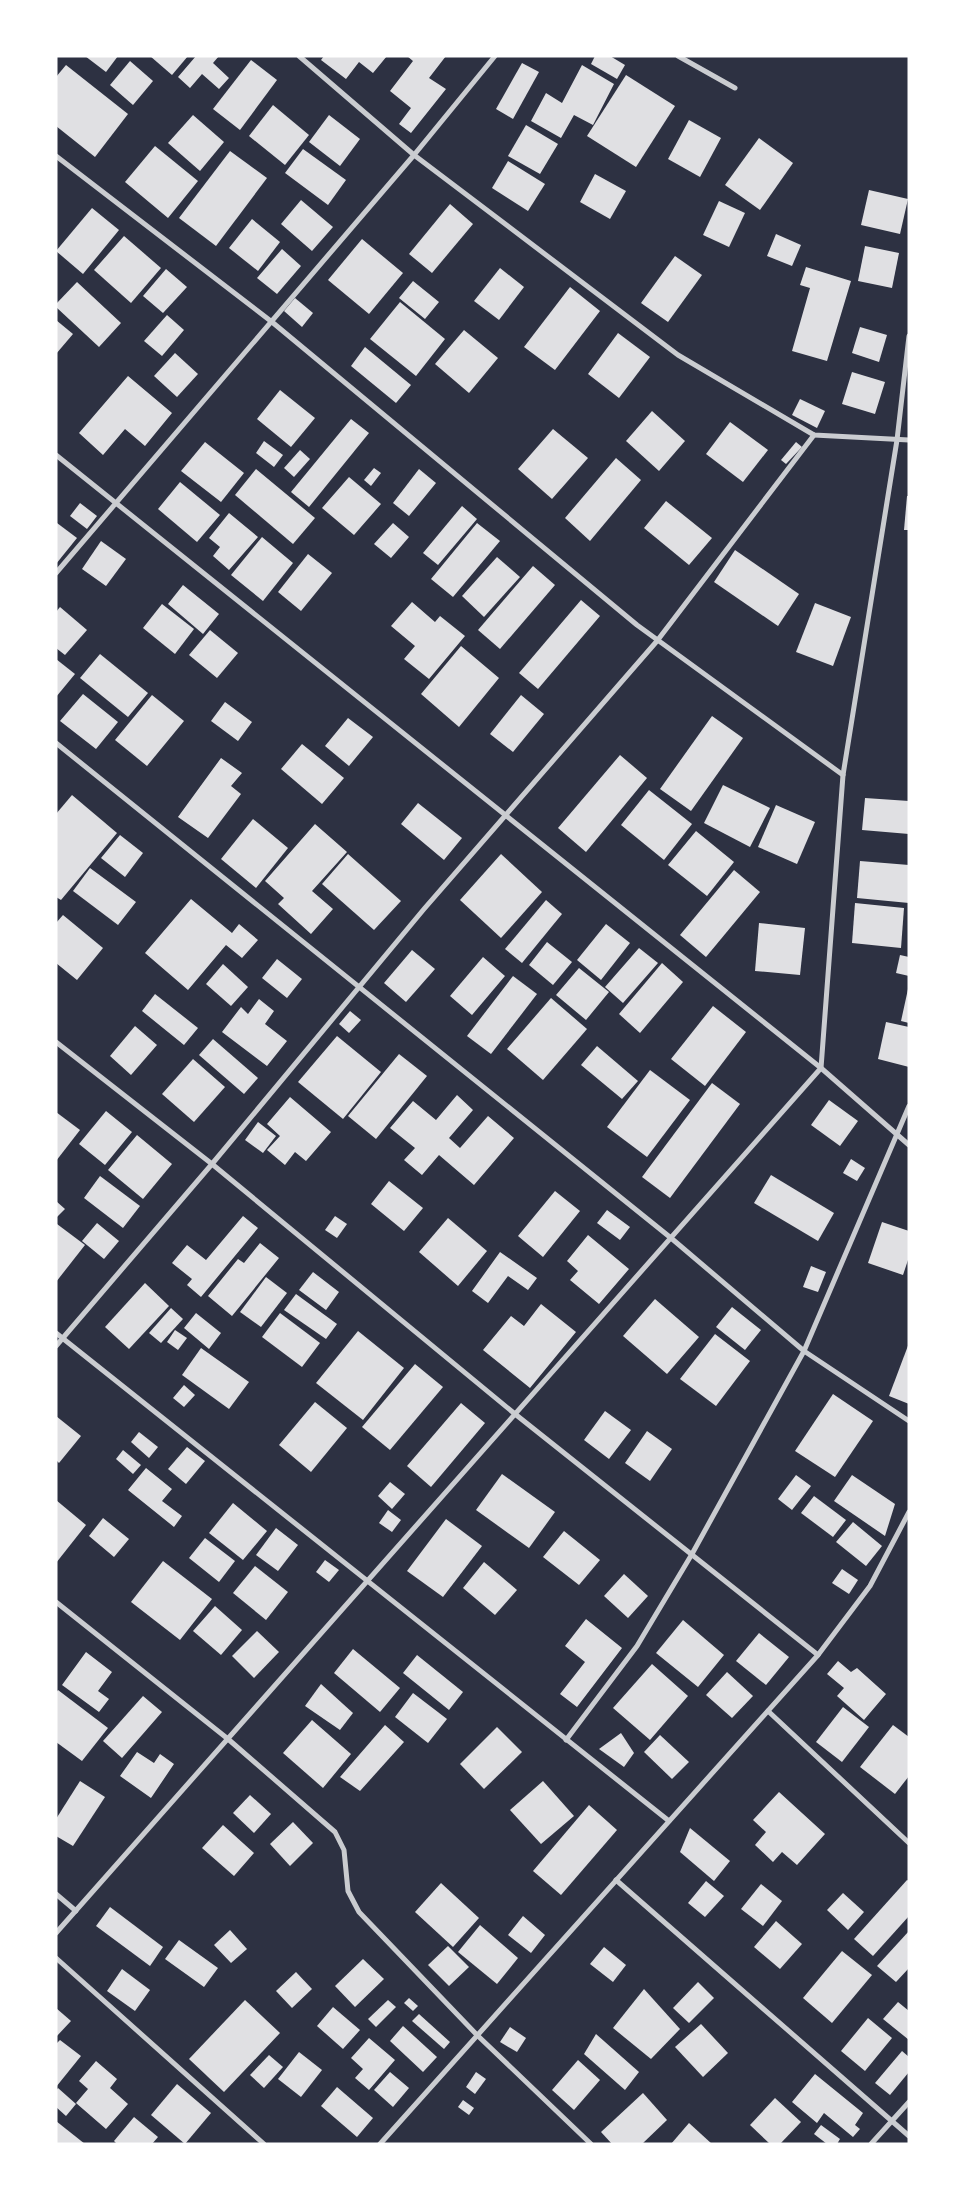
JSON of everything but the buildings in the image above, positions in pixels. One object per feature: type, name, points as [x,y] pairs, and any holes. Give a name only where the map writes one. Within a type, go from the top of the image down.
[{"type":"street","points":[[299,56],[414,155],[678,354],[814,435],[909,440]]},
{"type":"street","points":[[56,573],[414,155],[495,56]]},
{"type":"street","points":[[678,56],[735,88]]},
{"type":"street","points":[[56,156],[272,322],[657,641],[843,775]]},
{"type":"street","points":[[56,1933],[821,1068],[843,775],[897,440],[909,336]]},
{"type":"street","points":[[56,1346],[212,1164],[358,986],[504,815],[657,641],[814,435]]},
{"type":"street","points":[[56,456],[116,502],[821,1068],[909,1145]]},
{"type":"street","points":[[56,743],[671,1238],[804,1352],[909,1421]]},
{"type":"street","points":[[56,1042],[212,1164],[515,1414],[818,1654]]},
{"type":"street","points":[[566,1740],[637,1646],[692,1554],[804,1352],[909,1106]]},
{"type":"street","points":[[56,1333],[669,1821]]},
{"type":"street","points":[[380,2144],[818,1654],[870,1586],[909,1512]]},
{"type":"street","points":[[56,1602],[228,1739],[334,1832],[344,1850],[348,1891],[359,1912],[477,2035],[591,2144]]},
{"type":"street","points":[[768,1711],[909,1843]]},
{"type":"street","points":[[616,1880],[909,2136]]},
{"type":"street","points":[[56,1894],[76,1911]]},
{"type":"street","points":[[56,1958],[264,2144]]},
{"type":"street","points":[[871,2144],[909,2102]]}]
